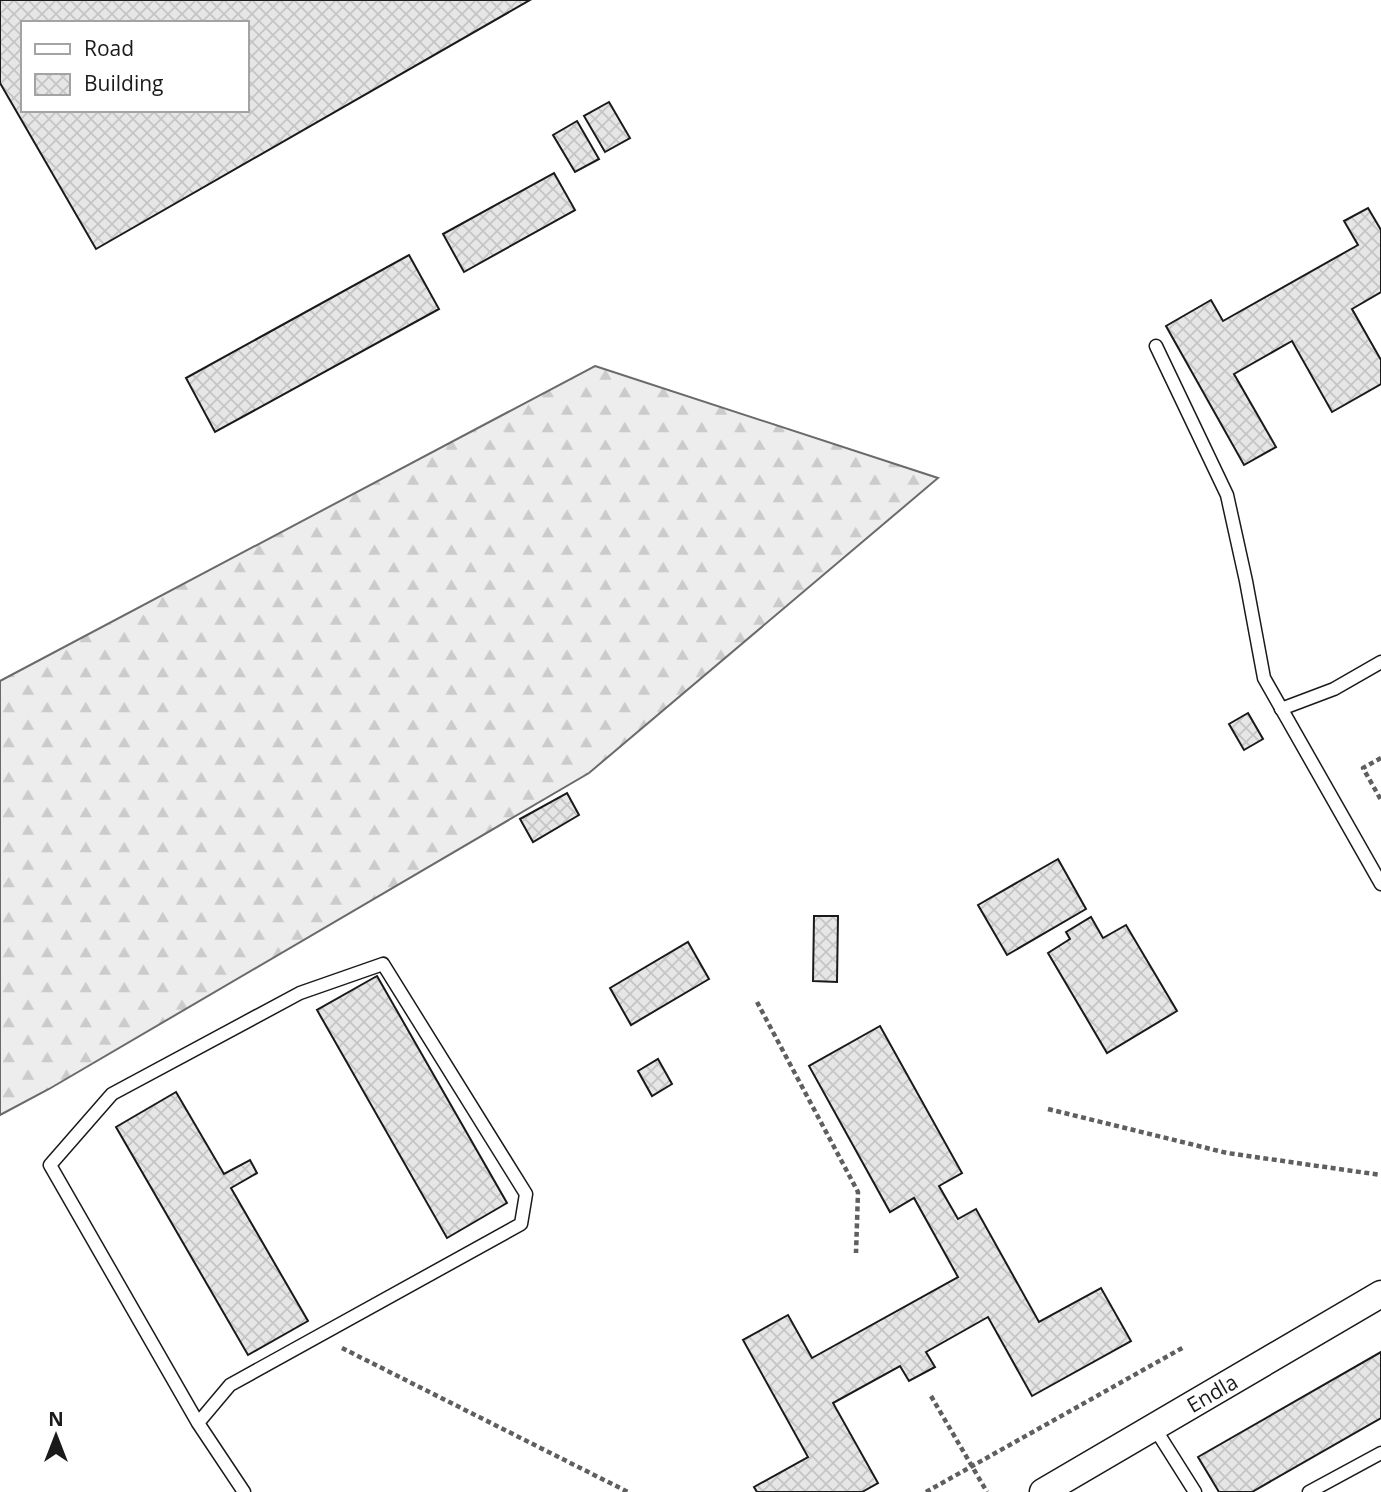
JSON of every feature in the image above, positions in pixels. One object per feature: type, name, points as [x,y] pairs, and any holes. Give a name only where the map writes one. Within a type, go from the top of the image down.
[{"type":"street","name":"Endla","points":[[1043,1492],[1381,1294]]},
{"type":"lane","points":[[1156,346],[1227,495],[1264,678],[1381,884]]},
{"type":"lane","points":[[1281,709],[1334,689],[1381,662]]},
{"type":"lane","points":[[198,1423],[230,1385],[521,1224],[526,1194],[383,964],[300,993],[112,1094],[50,1165],[198,1423],[244,1492]]},
{"type":"lane","points":[[1154,1427],[1195,1492]]},
{"type":"lane","points":[[1309,1492],[1381,1453]]},
{"type":"path","points":[[1381,758],[1363,768],[1381,800]]},
{"type":"path","points":[[757,1002],[858,1192],[856,1253]]},
{"type":"path","points":[[1048,1109],[1227,1153],[1381,1175]]},
{"type":"path","points":[[319,1336],[628,1492]]},
{"type":"path","points":[[926,1492],[1184,1347]]},
{"type":"path","points":[[931,1396],[987,1492]]},
{"type":"green space","points":[[595,366],[938,478],[589,773],[49,1089],[0,1115],[0,681]]},
{"type":"building","points":[[0,0],[530,0],[96,249],[0,83]]},
{"type":"building","points":[[609,102],[630,138],[605,152],[584,116]]},
{"type":"building","points":[[577,121],[599,159],[575,172],[553,135]]},
{"type":"building","points":[[554,173],[575,210],[464,272],[443,234]]},
{"type":"building","points":[[1368,208],[1381,230],[1381,292],[1352,309],[1381,360],[1381,384],[1332,412],[1292,341],[1234,374],[1276,447],[1244,465],[1166,326],[1211,300],[1223,321],[1358,245],[1344,221]]},
{"type":"building","points":[[409,255],[439,309],[215,432],[186,378]]},
{"type":"building","points":[[1248,713],[1263,739],[1244,750],[1229,724]]},
{"type":"building","points":[[567,793],[579,815],[533,842],[520,819]]},
{"type":"building","points":[[1058,859],[1086,909],[1007,955],[978,905]]},
{"type":"building","points":[[814,916],[838,916],[837,982],[813,981]]},
{"type":"building","points":[[1091,917],[1103,938],[1126,925],[1177,1011],[1107,1053],[1048,953],[1070,939],[1066,932]]},
{"type":"building","points":[[688,942],[709,979],[631,1025],[610,988]]},
{"type":"building","points":[[377,976],[507,1203],[447,1238],[317,1010]]},
{"type":"building","points":[[880,1026],[962,1173],[939,1186],[958,1219],[976,1209],[1039,1322],[1101,1288],[1131,1341],[1032,1396],[988,1317],[926,1352],[935,1367],[909,1381],[900,1366],[833,1403],[878,1483],[862,1492],[757,1492],[754,1487],[808,1457],[743,1340],[788,1315],[812,1358],[958,1277],[914,1198],[890,1212],[809,1066]]},
{"type":"building","points":[[658,1059],[672,1084],[652,1096],[638,1071]]},
{"type":"building","points":[[176,1092],[224,1174],[250,1160],[257,1173],[231,1188],[308,1321],[248,1355],[116,1127]]},
{"type":"building","points":[[1381,1352],[1381,1418],[1252,1492],[1219,1492],[1198,1457]]}]
